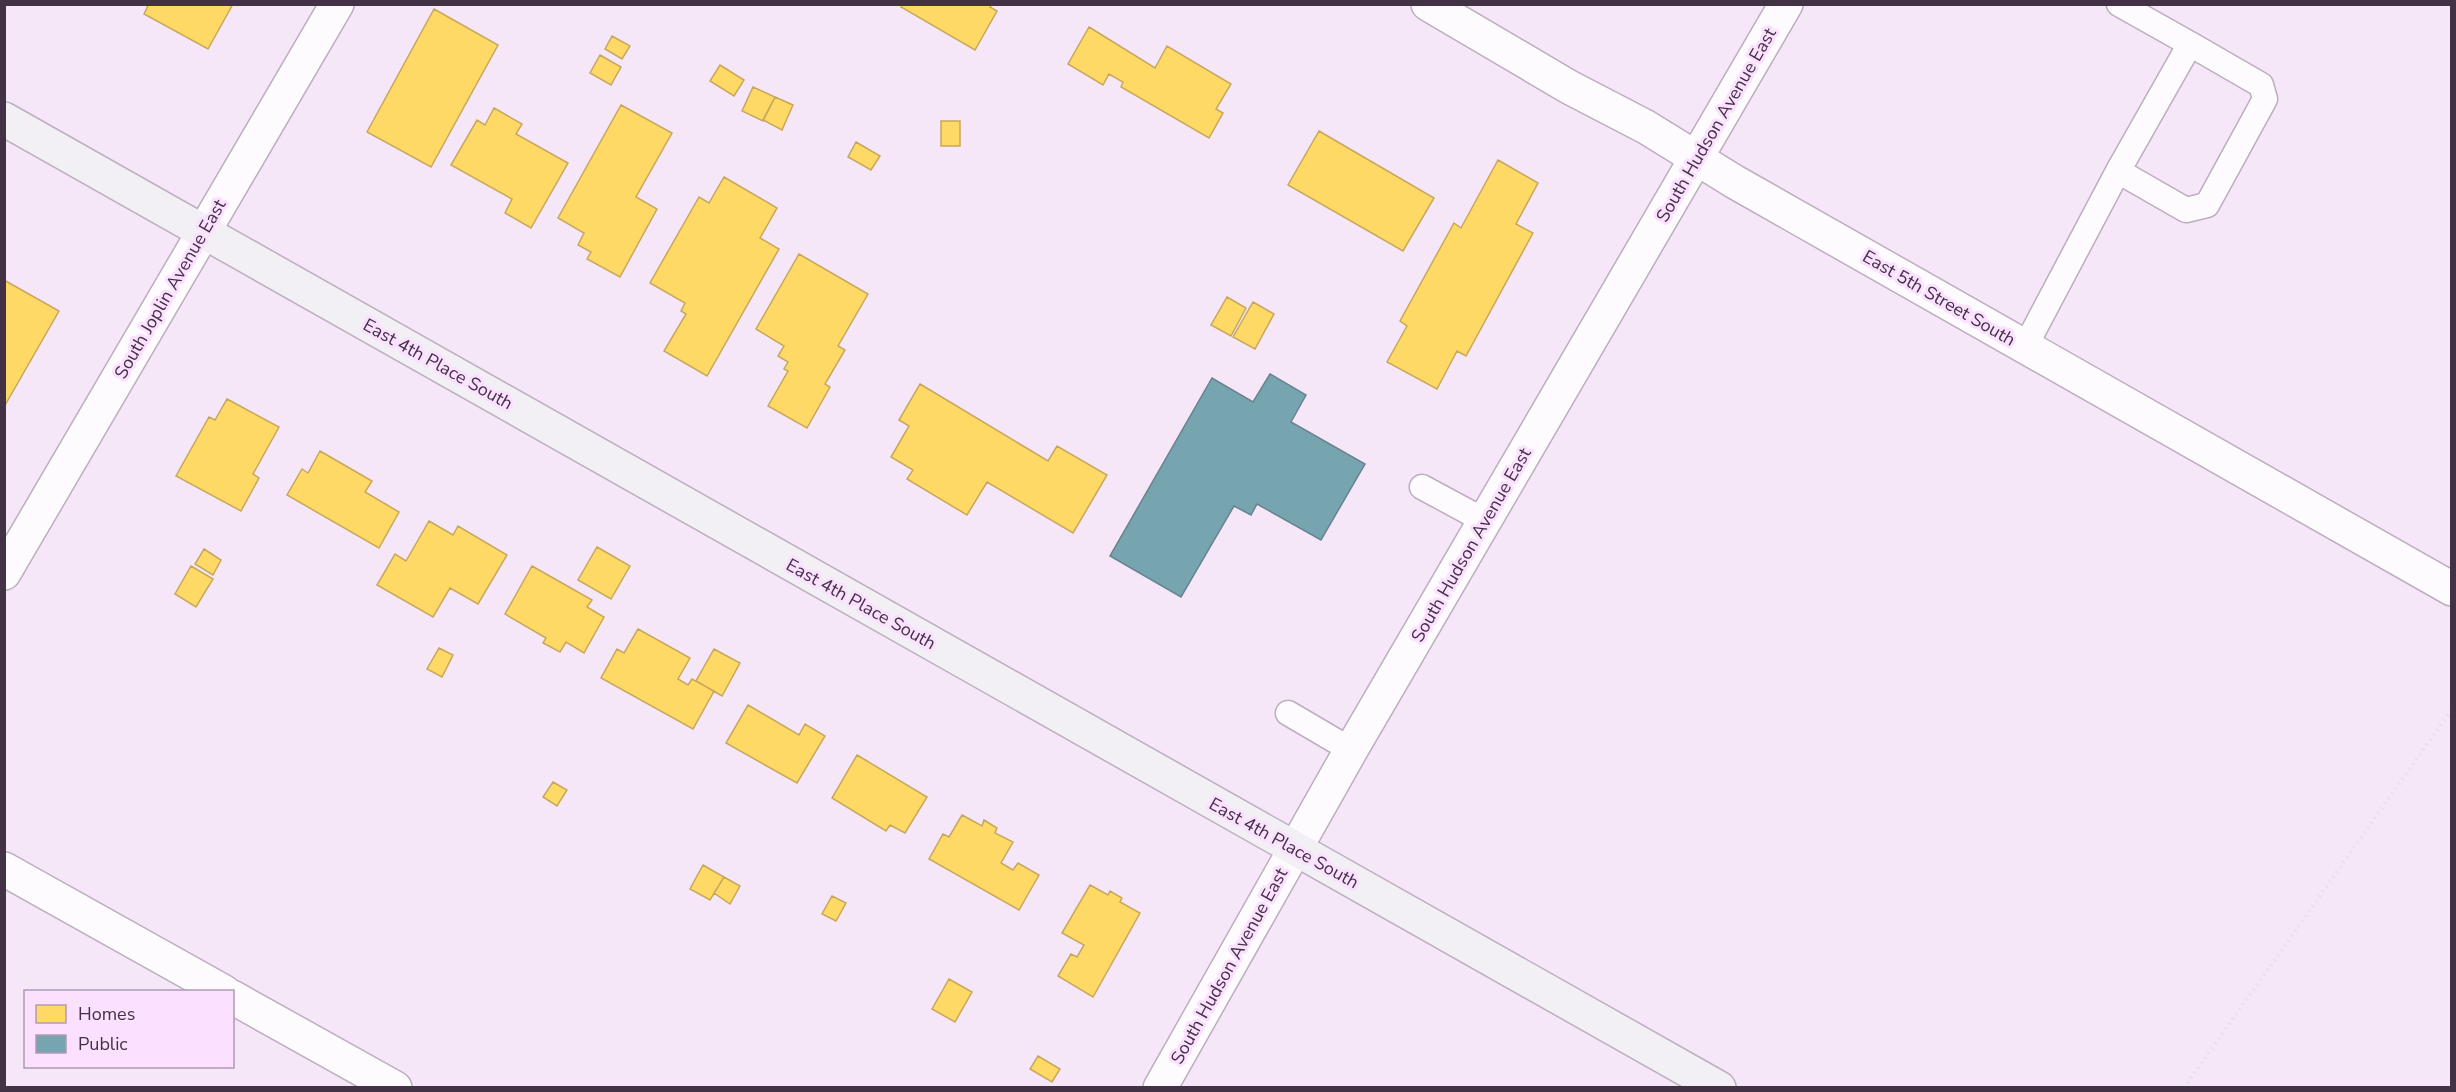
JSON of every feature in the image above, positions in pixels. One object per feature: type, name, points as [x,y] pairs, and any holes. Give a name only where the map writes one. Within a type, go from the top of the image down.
[{"type":"street","name":"South Joplin Avenue East","points":[[4,573],[337,4]]},
{"type":"street","name":"East 5th Street South","points":[[1428,4],[1569,87],[1646,127],[1745,188],[2451,589]]},
{"type":"street","name":"South Hudson Avenue East","points":[[1160,1088],[1352,750],[1786,4]]},
{"type":"street","name":"East 4th Place South","points":[[4,119],[1719,1088]]},
{"type":"street","points":[[4,868],[220,990]]},
{"type":"street","points":[[234,998],[394,1088]]},
{"type":"lane","points":[[2118,171],[2186,210],[2206,205],[2265,99],[2261,85],[2119,4]]},
{"type":"lane","points":[[2025,346],[2118,171],[2190,44]]},
{"type":"lane","points":[[1422,487],[1485,521]]},
{"type":"lane","points":[[1288,713],[1352,750]]},
{"type":"path","points":[[2184,1088],[2451,709]]},
{"type":"building: Homes","points":[[149,4],[233,4],[208,49],[144,14]]},
{"type":"building: Homes","points":[[902,4],[992,4],[990,7],[997,11],[975,50],[901,7]]},
{"type":"building: Homes","points":[[434,9],[498,45],[431,167],[367,132]]},
{"type":"building: Homes","points":[[1089,27],[1155,68],[1167,46],[1231,84],[1216,109],[1223,113],[1209,138],[1121,87],[1123,82],[1109,74],[1103,85],[1068,64]]},
{"type":"building: Homes","points":[[612,36],[630,46],[622,59],[605,49]]},
{"type":"building: Homes","points":[[600,55],[621,67],[611,85],[590,73]]},
{"type":"building: Homes","points":[[720,65],[744,80],[734,96],[710,81]]},
{"type":"building: Homes","points":[[753,87],[775,97],[763,121],[742,111]]},
{"type":"building: Homes","points":[[775,97],[793,105],[782,130],[763,120]]},
{"type":"building: Homes","points":[[621,105],[672,133],[636,197],[657,209],[620,277],[587,259],[591,252],[578,245],[584,233],[558,218]]},
{"type":"building: Homes","points":[[494,108],[522,124],[516,134],[568,163],[531,228],[505,213],[512,199],[451,165],[477,120],[485,125]]},
{"type":"building: Homes","points":[[941,121],[960,121],[960,146],[941,146]]},
{"type":"building: Homes","points":[[1319,131],[1434,198],[1403,251],[1288,185]]},
{"type":"building: Homes","points":[[856,142],[880,156],[871,170],[848,157]]},
{"type":"building: Homes","points":[[1498,160],[1538,183],[1516,224],[1533,233],[1466,356],[1457,351],[1437,389],[1387,362],[1407,326],[1400,321],[1454,223],[1461,228]]},
{"type":"building: Homes","points":[[724,177],[777,208],[760,238],[779,249],[707,376],[664,351],[686,314],[681,311],[685,303],[650,283],[699,197],[709,203]]},
{"type":"building: Homes","points":[[799,254],[868,294],[838,346],[845,350],[825,384],[830,387],[807,428],[768,406],[788,371],[784,369],[788,362],[778,356],[784,346],[756,329]]},
{"type":"building: Homes","points":[[4,280],[59,311],[4,407]]},
{"type":"building: Homes","points":[[1227,297],[1246,308],[1231,336],[1211,325]]},
{"type":"building: Homes","points":[[1253,302],[1274,314],[1255,349],[1233,337]]},
{"type":"building: Homes","points":[[920,384],[1048,461],[1057,446],[1107,475],[1073,533],[987,482],[967,515],[907,479],[913,470],[891,457],[909,426],[899,420]]},
{"type":"building: Homes","points":[[227,399],[279,427],[253,474],[259,478],[241,511],[176,476],[209,417],[215,420]]},
{"type":"building: Homes","points":[[320,451],[372,481],[365,492],[399,512],[379,548],[287,495],[302,469],[308,473]]},
{"type":"building: Homes","points":[[429,521],[453,535],[458,526],[507,555],[478,604],[450,588],[433,617],[377,585],[395,554],[406,561]]},
{"type":"building: Homes","points":[[597,547],[630,566],[611,599],[578,580]]},
{"type":"building: Homes","points":[[204,549],[221,560],[213,575],[195,564]]},
{"type":"building: Homes","points":[[191,566],[213,579],[196,607],[175,594]]},
{"type":"building: Homes","points":[[532,566],[592,600],[587,607],[604,617],[584,653],[566,642],[560,652],[543,643],[546,638],[505,614]]},
{"type":"building: Homes","points":[[638,629],[690,658],[678,679],[688,685],[692,679],[714,691],[693,729],[601,678],[617,649],[624,653]]},
{"type":"building: Homes","points":[[439,648],[453,655],[442,677],[427,669]]},
{"type":"building: Homes","points":[[714,649],[740,663],[722,696],[696,681]]},
{"type":"building: Homes","points":[[748,705],[799,735],[805,724],[825,736],[797,783],[726,743]]},
{"type":"building: Homes","points":[[857,755],[927,797],[905,833],[890,825],[886,831],[832,798]]},
{"type":"building: Homes","points":[[553,782],[567,790],[557,806],[543,797]]},
{"type":"building: Homes","points":[[962,815],[982,826],[984,820],[997,828],[995,833],[1013,842],[1001,863],[1013,870],[1018,863],[1039,875],[1019,910],[929,859],[943,834],[949,837]]},
{"type":"building: Homes","points":[[703,865],[724,877],[710,900],[690,889]]},
{"type":"building: Homes","points":[[724,877],[740,886],[730,904],[714,893]]},
{"type":"building: Homes","points":[[1090,885],[1108,895],[1110,891],[1122,898],[1120,902],[1140,913],[1093,997],[1058,976],[1071,954],[1077,957],[1084,945],[1062,933]]},
{"type":"building: Homes","points":[[832,896],[846,903],[836,921],[822,914]]},
{"type":"building: Homes","points":[[949,979],[972,992],[955,1022],[932,1009]]},
{"type":"building: Homes","points":[[1038,1056],[1060,1069],[1052,1082],[1030,1069]]},
{"type":"building: Public","points":[[1270,374],[1306,395],[1291,422],[1365,464],[1321,540],[1257,504],[1251,515],[1234,506],[1181,597],[1110,556],[1212,378],[1253,402]]}]
